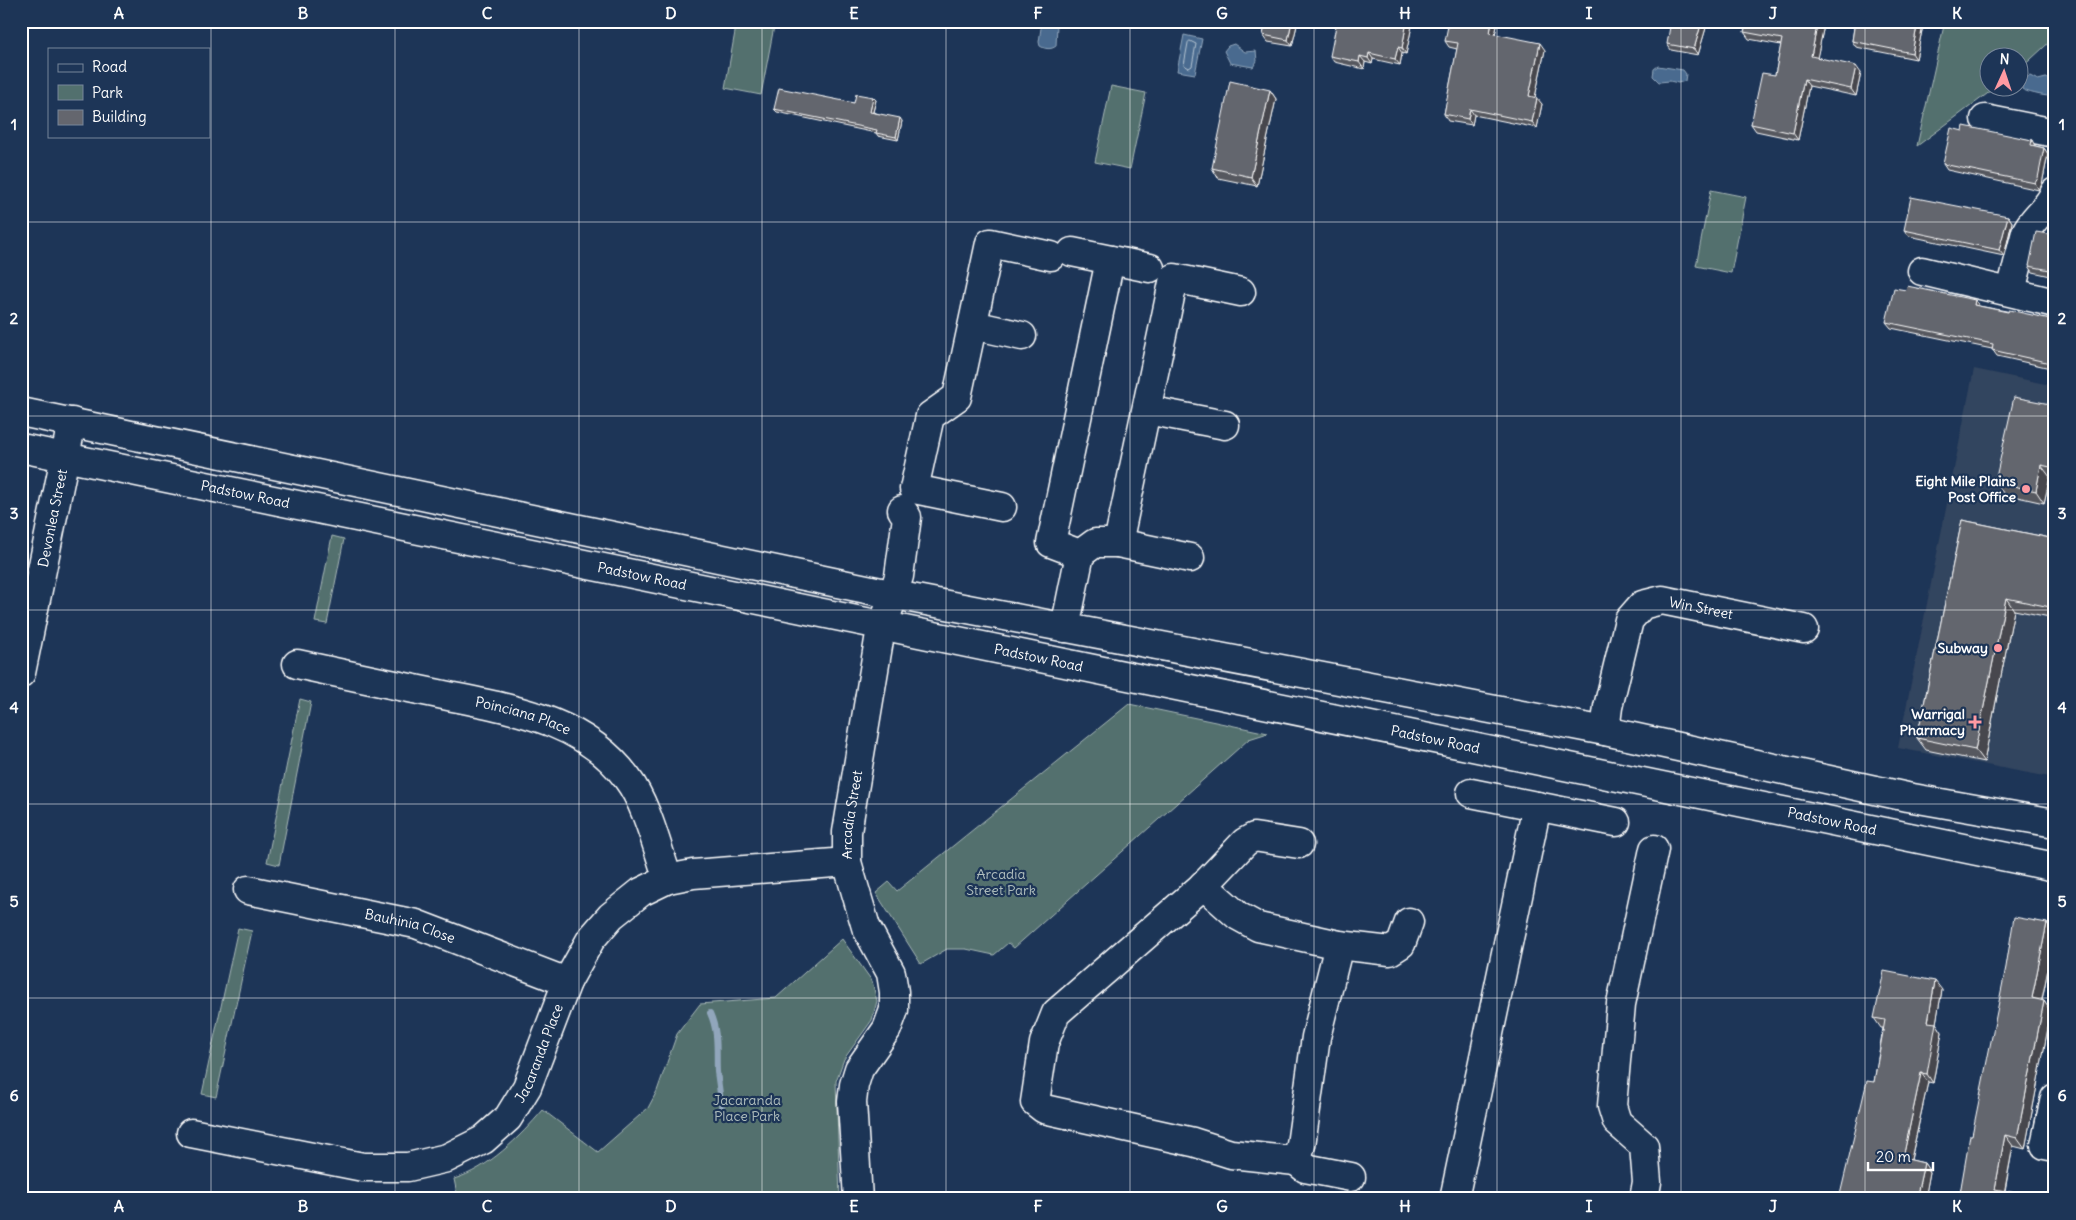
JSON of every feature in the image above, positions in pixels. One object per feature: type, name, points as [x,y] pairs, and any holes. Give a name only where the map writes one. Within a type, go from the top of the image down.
[{"type":"street","points":[[1985,119],[2055,133]]},
{"type":"street","points":[[2011,292],[2029,225],[2048,205],[2055,192]]},
{"type":"street","points":[[1002,507],[914,489],[930,416],[957,397],[990,243],[1110,260],[1150,268]]},
{"type":"street","points":[[1080,554],[1051,543],[1110,260]]},
{"type":"street","points":[[1922,271],[2055,303]]},
{"type":"street","points":[[1118,542],[1174,278],[1241,292]]},
{"type":"street","points":[[973,325],[1022,336]]},
{"type":"street","points":[[1147,410],[1225,425]]},
{"type":"street","points":[[21,412],[895,595],[1605,731],[1907,797],[2055,823]]},
{"type":"street","name":"Devonlea Street","points":[[21,673],[72,422]]},
{"type":"street","name":"Padstow Road","points":[[21,448],[2055,867]]},
{"type":"street","name":"Arcadia Street","points":[[858,1199],[852,1102],[854,1085],[859,1069],[888,1029],[894,1010],[894,992],[891,974],[866,927],[848,862],[847,832],[878,647],[895,595],[905,538],[907,517],[902,510]]},
{"type":"street","points":[[1065,628],[1080,554],[1095,543],[1118,542],[1190,558]]},
{"type":"street","name":"Win Street","points":[[1605,731],[1608,707],[1629,620],[1642,605],[1662,600],[1804,629]]},
{"type":"street","name":"Poinciana Place","points":[[297,664],[532,714],[570,730],[602,751],[627,778],[643,808],[668,879]]},
{"type":"street","points":[[1471,793],[1616,822]]},
{"type":"street","points":[[1454,1199],[1537,806]]},
{"type":"street","points":[[1299,844],[1254,837],[1245,842],[1203,884],[1056,1013],[1044,1043],[1035,1102],[1044,1109],[1193,1142],[1231,1154],[1296,1161],[1305,1168],[1351,1177]]},
{"type":"street","points":[[1644,1199],[1647,1182],[1644,1146],[1617,1122],[1612,1106],[1621,1004],[1654,849]]},
{"type":"street","name":"Jacaranda Place","points":[[191,1133],[363,1167],[408,1168],[447,1158],[484,1140],[508,1118],[527,1087],[568,982],[591,939],[611,916],[640,892],[668,879],[693,874],[848,862]]},
{"type":"street","points":[[1203,884],[1238,916],[1258,927],[1339,945],[1390,951],[1401,944],[1409,922]]},
{"type":"street","name":"Bauhinia Close","points":[[248,890],[416,924],[568,982]]},
{"type":"street","points":[[1296,1161],[1301,1145],[1316,1037],[1339,945]]},
{"type":"street","points":[[2055,1098],[2045,1145],[2055,1147]]},
{"type":"shaded area","points":[[1974,369],[2055,386],[2055,778],[1898,748]]},
{"type":"green space","points":[[737,21],[775,21],[761,95],[725,88]]},
{"type":"green space","points":[[1945,21],[2055,21],[2055,37],[2028,62],[2028,48],[1978,48],[1978,98],[1982,98],[1917,146]]},
{"type":"green space","points":[[1111,86],[1146,93],[1130,169],[1095,162]]},
{"type":"green space","points":[[1711,190],[1746,197],[1731,273],[1696,266]]},
{"type":"green space","points":[[332,536],[344,539],[327,624],[315,622]]},
{"type":"green space","points":[[300,699],[311,702],[279,865],[267,862]]},
{"type":"green space","name":"Arcadia Street Park","points":[[1129,704],[1268,733],[1249,739],[1014,948],[1008,943],[994,955],[966,949],[947,949],[921,964],[876,893],[889,882],[897,891]]},
{"type":"green space","points":[[238,928],[252,931],[216,1097],[202,1094]]},
{"type":"green space","name":"Jacaranda Place Park","points":[[842,939],[872,981],[877,1001],[872,1020],[844,1059],[836,1081],[840,1199],[458,1199],[454,1179],[479,1168],[503,1151],[543,1110],[598,1152],[648,1108],[657,1091],[677,1034],[700,1004],[776,998]]},
{"type":"water","points":[[1042,21],[1056,21],[1056,46],[1052,48],[1040,46]]},
{"type":"water","points":[[1184,35],[1202,39],[1195,74],[1177,71]]},
{"type":"water","points":[[1234,44],[1245,52],[1256,51],[1257,61],[1253,67],[1230,63],[1224,51],[1228,46]]},
{"type":"water","points":[[1658,66],[1683,70],[1686,74],[1685,81],[1678,83],[1670,81],[1659,82],[1653,76],[1654,69]]},
{"type":"water","points":[[2028,77],[2038,80],[2053,79],[2055,86],[2049,96],[2035,94],[2028,91]]},
{"type":"building","points":[[1266,21],[1292,21],[1288,40],[1263,35]]},
{"type":"building","points":[[1337,21],[1407,21],[1402,48],[1398,47],[1395,59],[1369,53],[1368,58],[1360,56],[1359,62],[1330,56]]},
{"type":"building","points":[[1449,21],[1492,21],[1490,33],[1540,43],[1529,96],[1537,98],[1532,122],[1470,109],[1468,119],[1444,114],[1458,43],[1445,41]]},
{"type":"building","points":[[1671,21],[1702,21],[1694,49],[1667,44]]},
{"type":"building","points":[[1747,21],[1818,21],[1811,56],[1856,66],[1851,89],[1804,79],[1793,133],[1751,124],[1762,73],[1775,75],[1782,39],[1744,32]]},
{"type":"building","points":[[1855,21],[1918,21],[1912,53],[1852,41]]},
{"type":"building","points":[[1230,81],[1270,90],[1251,177],[1212,168]]},
{"type":"building","points":[[779,88],[854,103],[856,94],[873,97],[870,112],[900,118],[896,137],[876,133],[877,130],[774,109]]},
{"type":"building","points":[[1964,126],[2032,140],[2031,145],[2044,148],[2038,178],[2035,183],[1943,164],[1951,128],[1963,131]]},
{"type":"building","points":[[1911,197],[2008,216],[1999,250],[1904,230]]},
{"type":"building","points":[[2036,232],[2055,235],[2055,271],[2029,266]]},
{"type":"building","points":[[1907,286],[1975,300],[1974,305],[2055,320],[2055,364],[1992,350],[1993,344],[1886,322],[1894,288],[1906,290]]},
{"type":"building","points":[[2014,397],[2055,405],[2055,468],[2041,465],[2036,491],[1995,482]]},
{"type":"building","points":[[1962,520],[2055,539],[2055,608],[2006,598],[1975,750],[1917,738]]},
{"type":"building","points":[[2014,917],[2047,923],[2032,998],[2044,1001],[2017,1138],[2005,1135],[1995,1189],[2048,1199],[1959,1199],[1970,1135],[1972,1135],[2006,967]]},
{"type":"building","points":[[1884,971],[1935,981],[1928,1022],[1936,1023],[1927,1074],[1921,1073],[1903,1158],[1924,1163],[1916,1199],[1839,1199],[1867,1081],[1874,1082],[1885,1020],[1874,1018]]},
{"type":"waterway","points":[[710,1013],[716,1035],[717,1072],[722,1112]]},
{"type":"place","name":"Eight Mile Plains Post Office","points":[[2026,489]]},
{"type":"place","name":"Subway","points":[[1998,648]]},
{"type":"place","name":"Warrigal Pharmacy","points":[[1975,722]]}]
